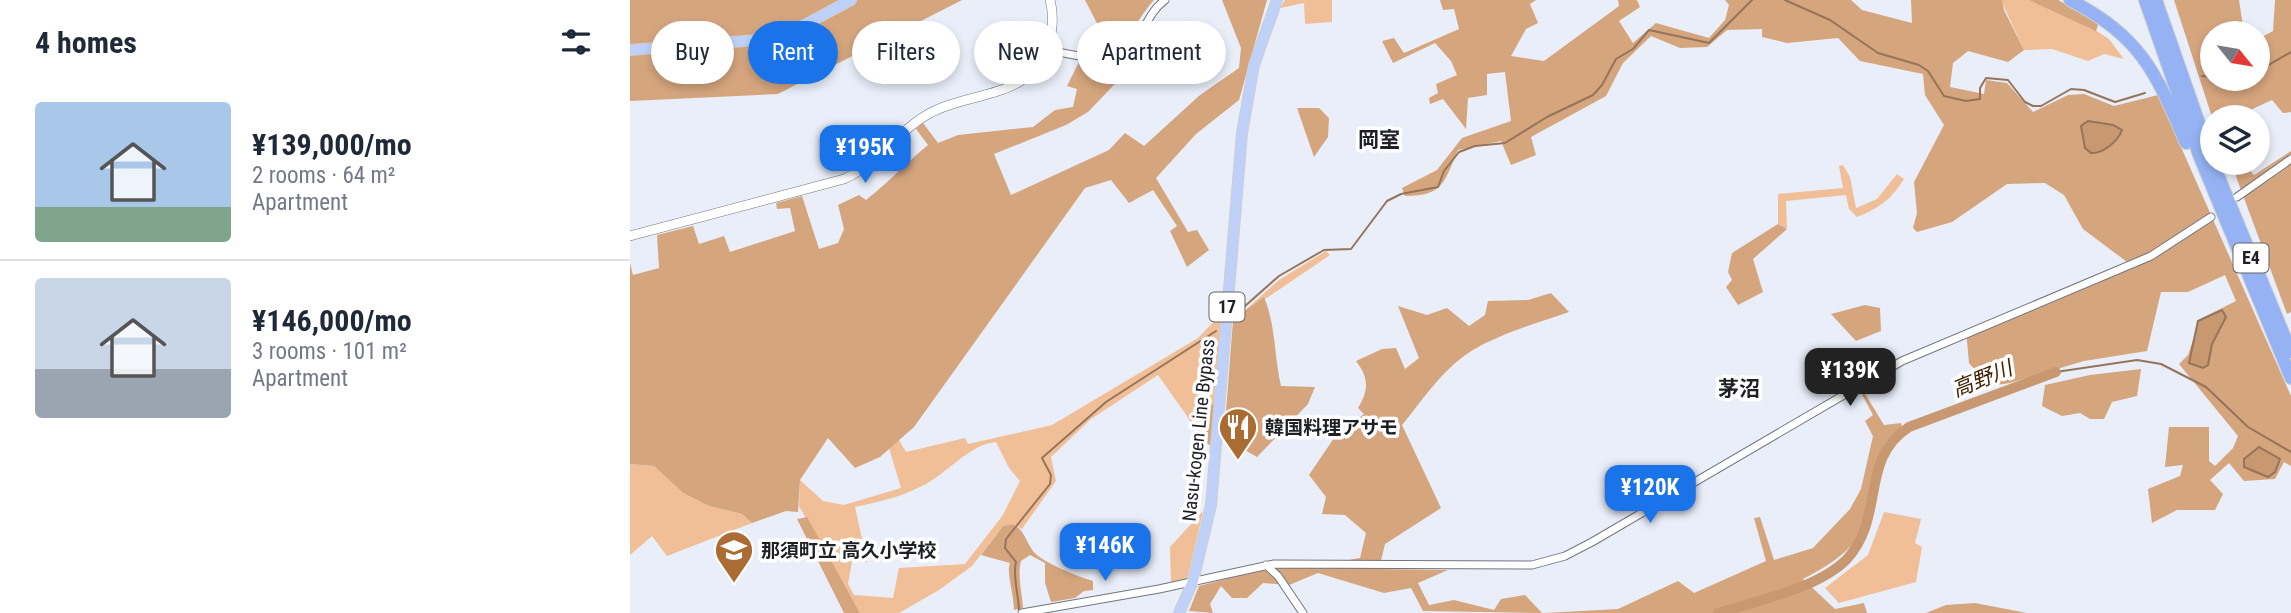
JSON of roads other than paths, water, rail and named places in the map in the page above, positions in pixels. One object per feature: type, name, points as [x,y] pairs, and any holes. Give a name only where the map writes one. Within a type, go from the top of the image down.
[{"type":"highway","points":[[2070,0],[2121,32],[2152,68],[2228,231]]},
{"type":"highway","name":"E4","points":[[2145,0],[2228,231],[2291,378]]},
{"type":"highway","name":"E4","points":[[2158,0],[2200,128]]},
{"type":"highway","name":"E4","points":[[2217,175],[2291,352]]},
{"type":"main road","points":[[630,50],[769,39],[797,29],[851,0]]},
{"type":"main road","name":"Nasu-kogen Line Bypass","points":[[1179,613],[1194,581],[1211,505],[1242,133],[1255,65],[1277,0]]},
{"type":"street","points":[[1050,0],[1053,21]]},
{"type":"street","points":[[1063,52],[1101,58],[1121,56],[1136,42],[1150,15],[1165,0]]},
{"type":"street","points":[[630,236],[853,175],[927,114],[1015,84]]},
{"type":"street","points":[[2237,197],[2291,159]]},
{"type":"street","points":[[1022,613],[1266,565],[1532,565],[1565,556],[1918,353],[2151,256],[2211,217]]},
{"type":"street","points":[[1266,565],[1278,576],[1303,613]]},
{"type":"waterway","points":[[1236,314],[1279,276],[1324,250],[1351,249],[1387,201],[1401,194],[1438,187],[1444,171],[1459,152],[1475,146],[1505,143],[1547,117],[1593,95],[1602,85],[1616,59],[1633,49],[1649,30],[1709,43],[1752,0]]},
{"type":"waterway","points":[[1785,0],[1830,20],[1878,53],[1919,65],[1928,71],[1944,96],[1966,101],[1980,99],[1980,88],[1986,78],[2008,80],[2025,102],[2033,106],[2041,106],[2071,89],[2084,90],[2115,102],[2145,93]]},
{"type":"waterway","points":[[2270,64],[2291,52]]},
{"type":"waterway","points":[[1019,612],[1016,562],[1005,548],[1006,539],[1050,484],[1051,475],[1042,458],[1106,402],[1216,331]]},
{"type":"waterway","name":"高野川","points":[[2056,372],[2137,360],[2161,364],[2206,387],[2248,427],[2291,452]]},
{"type":"waterway","name":"高野川","points":[[1718,613],[1804,586],[1821,578],[1847,559],[1859,542],[1866,525],[1884,455],[1894,440],[1909,427],[2056,372]]},
{"type":"place","name":"韓国料理アサモ","points":[[1238,461]]},
{"type":"place","name":"那須町立 高久小学校","points":[[734,584]]},
{"type":"district","name":"岡室","points":[[1379,140]]},
{"type":"district","name":"茅沼","points":[[1739,389]]}]
